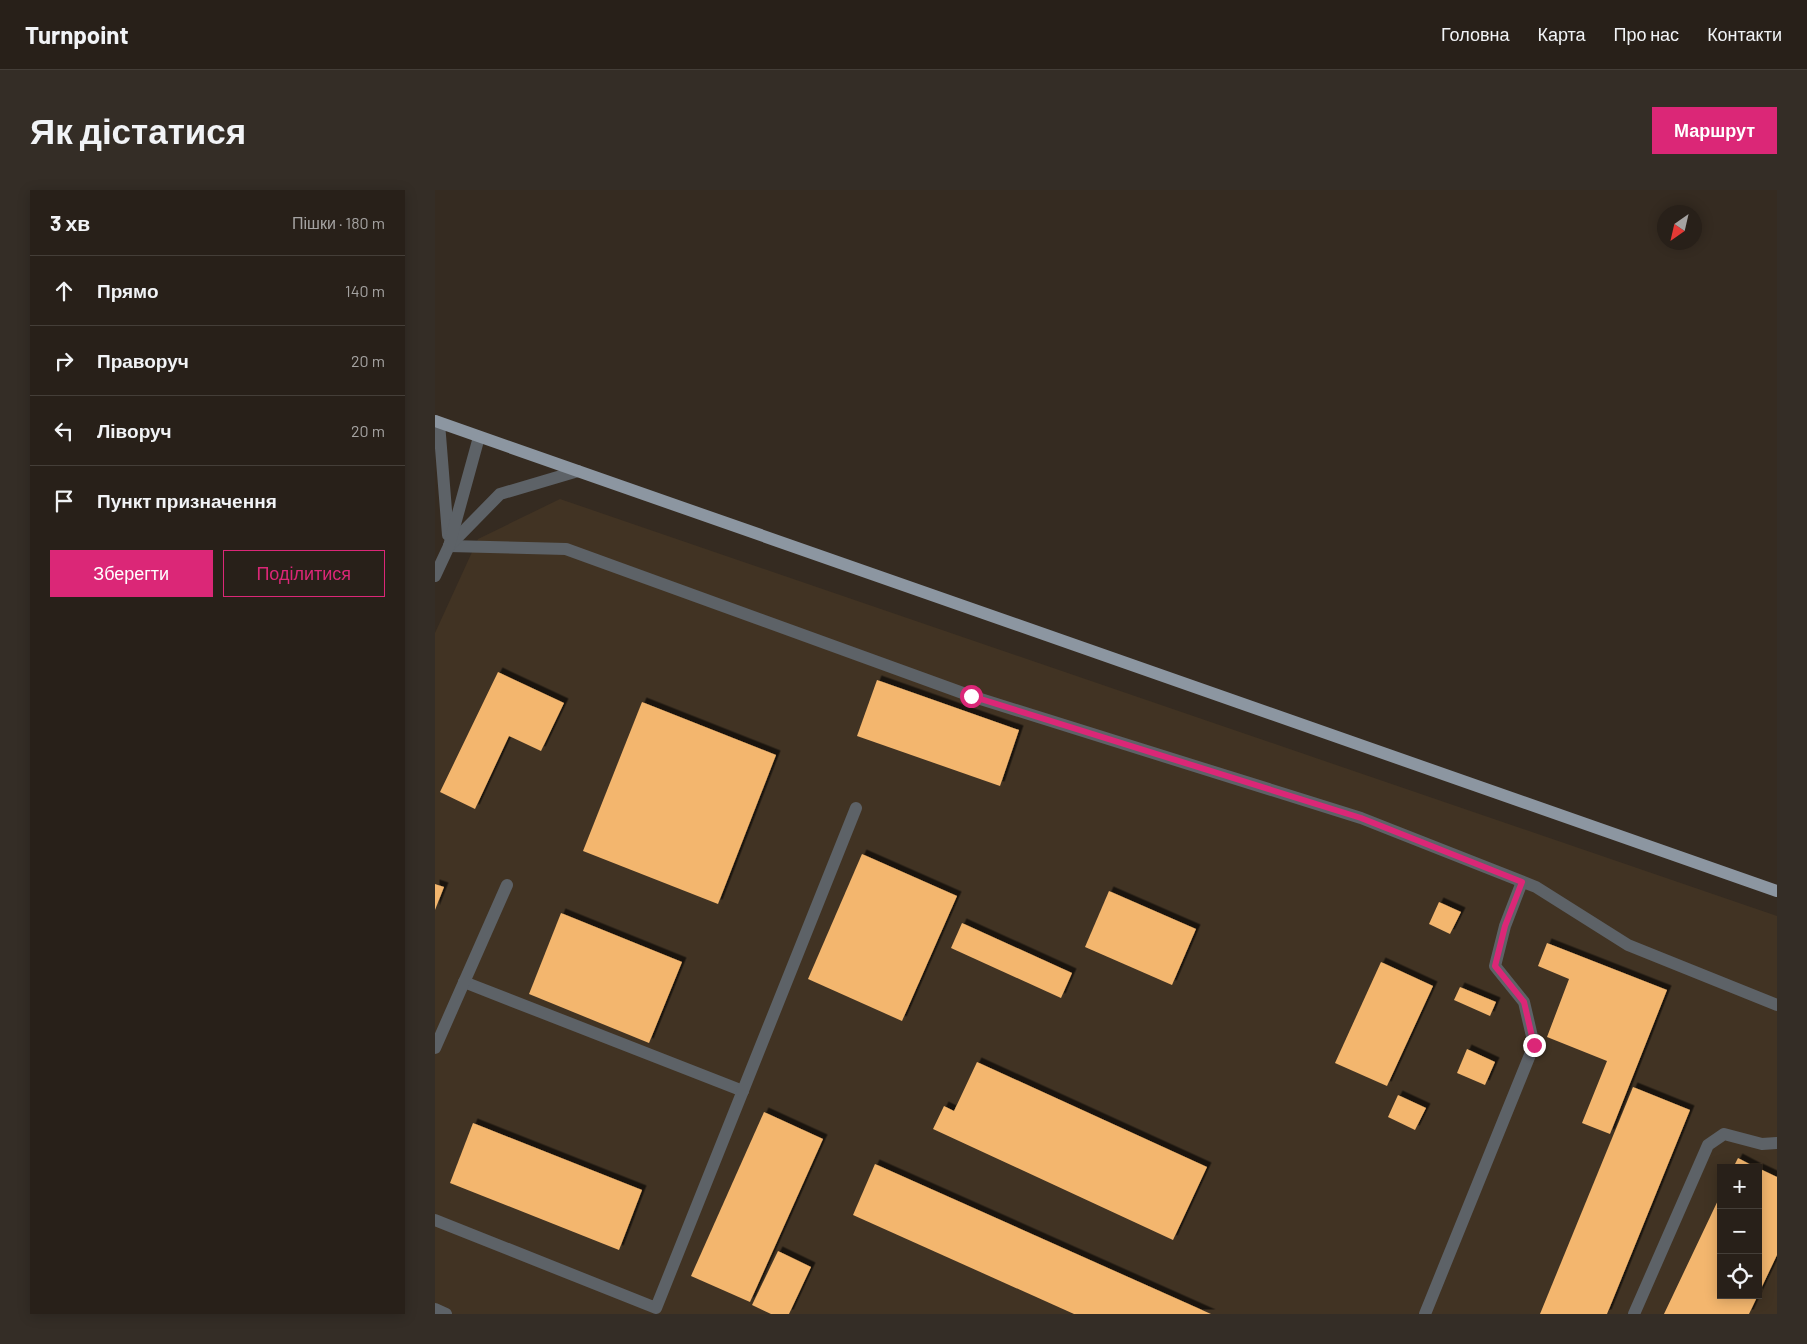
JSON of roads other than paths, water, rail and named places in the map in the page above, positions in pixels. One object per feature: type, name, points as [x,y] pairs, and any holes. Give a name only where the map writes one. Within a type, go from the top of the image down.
[{"type":"main road","points":[[435,421],[1777,891]]},
{"type":"street","points":[[435,421],[439,423],[449,546]]},
{"type":"street","points":[[435,576],[449,546],[479,437]]},
{"type":"street","points":[[449,546],[501,494],[578,471]]},
{"type":"street","points":[[449,546],[566,550],[971,696],[1361,818],[1536,887],[1628,944],[1777,1005]]},
{"type":"street","points":[[435,1220],[656,1308],[856,808]]},
{"type":"street","points":[[1425,1314],[1534,1045],[1524,1002],[1495,966],[1505,926],[1522,882]]},
{"type":"street","points":[[435,1048],[507,885]]},
{"type":"street","points":[[464,982],[743,1091]]},
{"type":"street","points":[[1634,1314],[1708,1145],[1724,1134],[1762,1144],[1777,1142]]},
{"type":"street","points":[[435,1309],[446,1314]]}]
